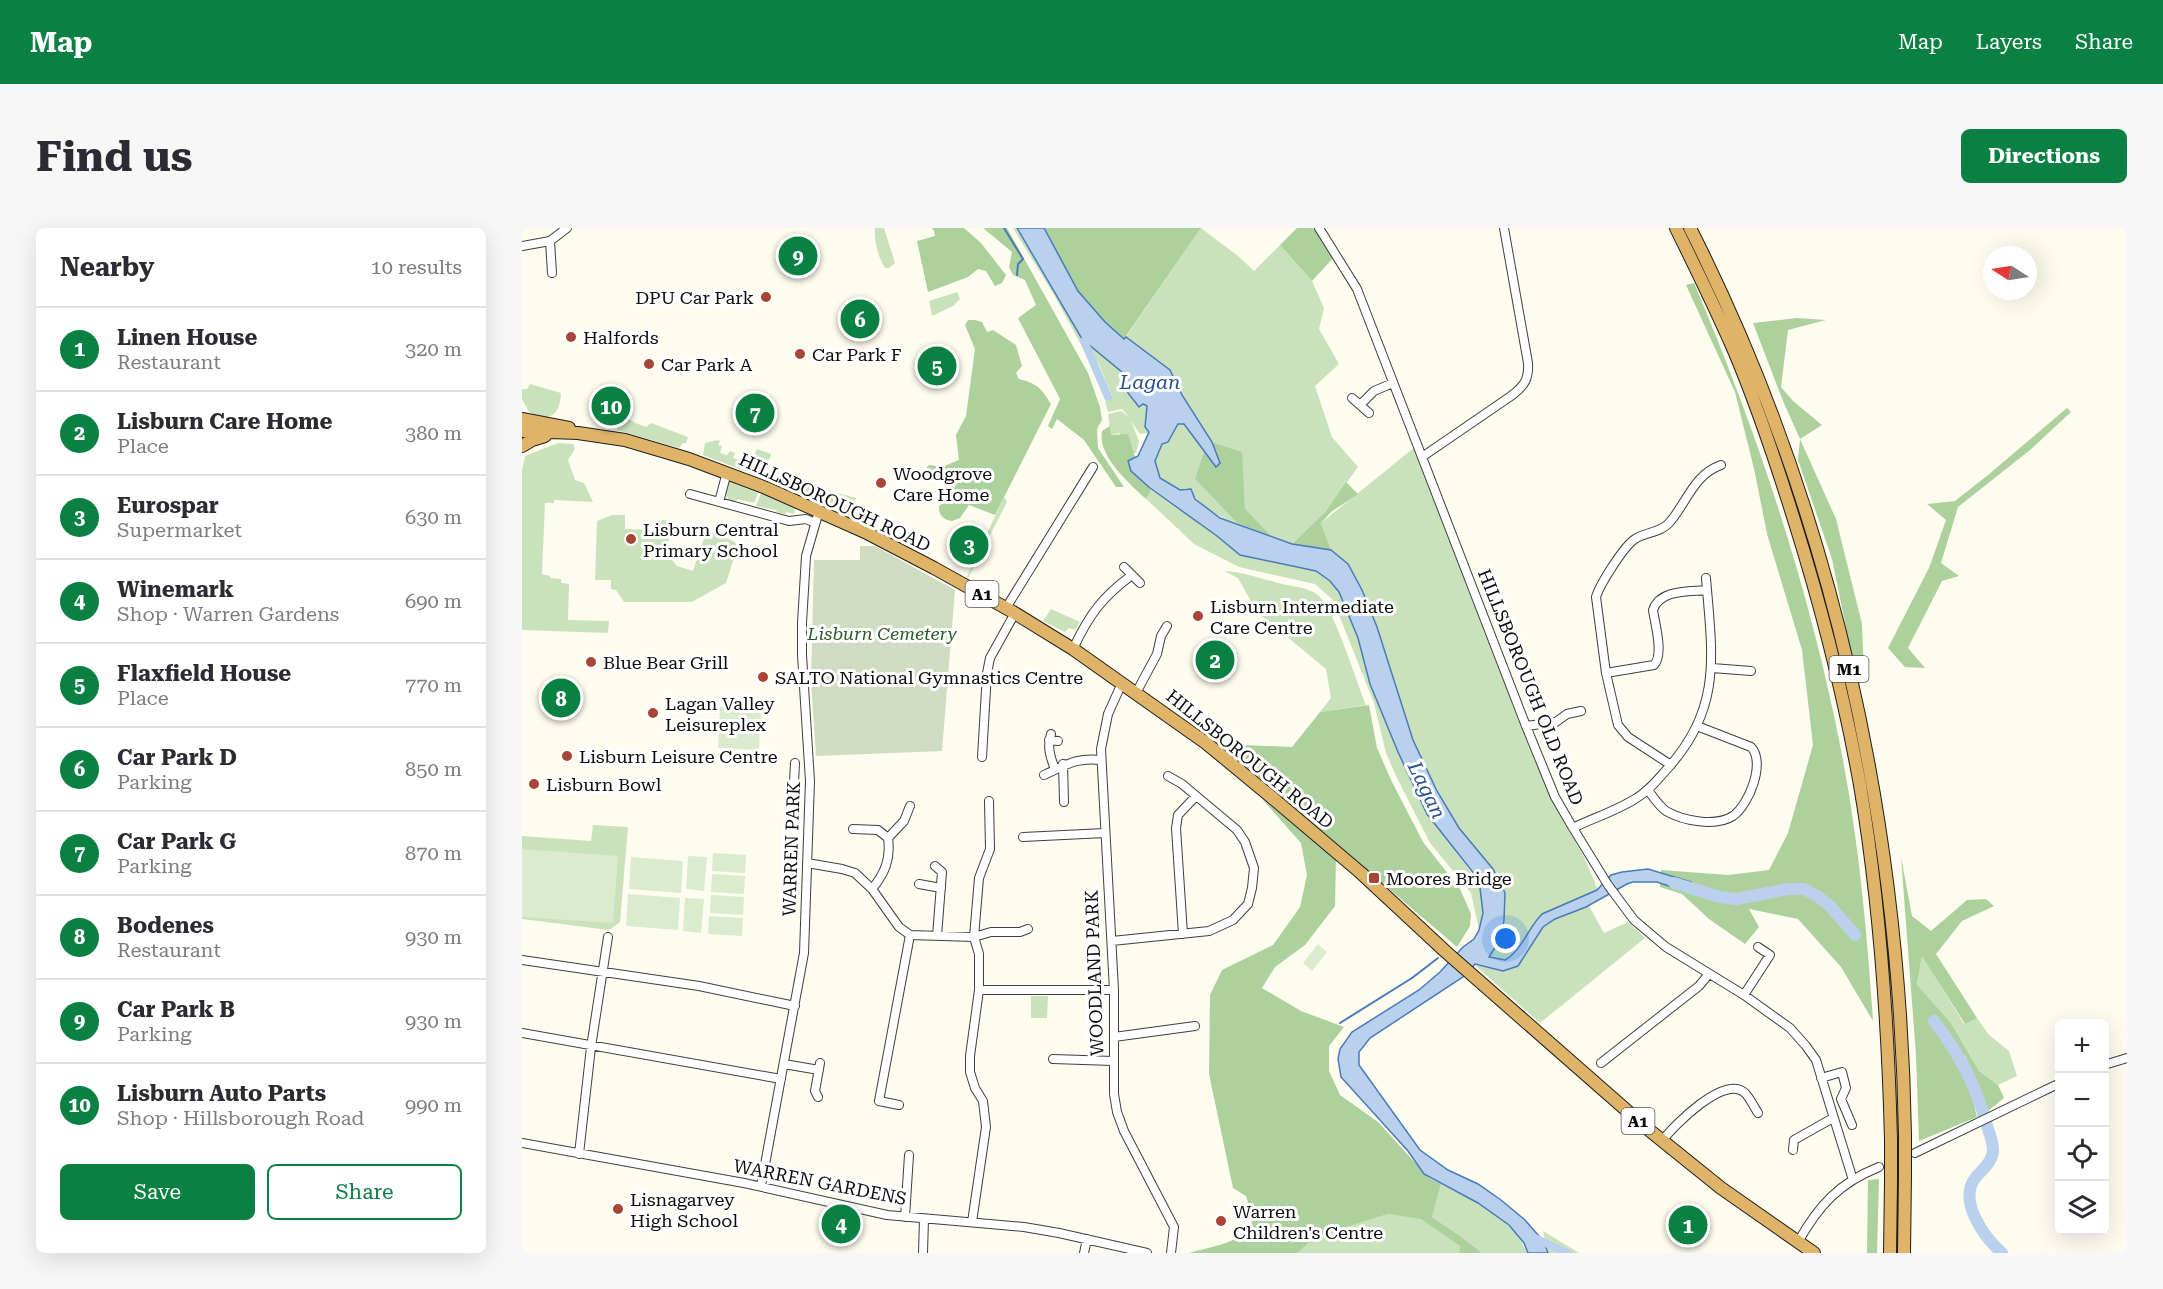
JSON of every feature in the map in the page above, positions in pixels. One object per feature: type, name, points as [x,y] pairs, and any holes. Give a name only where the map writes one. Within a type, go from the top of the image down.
[{"type":"highway","name":"M1","points":[[1676,228],[1735,354],[1758,414],[1802,545],[1834,662],[1860,785],[1877,911],[1885,998],[1891,1140],[1890,1253]]},
{"type":"highway","name":"M1","points":[[1690,228],[1753,366],[1783,445],[1807,518],[1849,670],[1877,807],[1891,904],[1901,1013],[1905,1135],[1904,1253]]},
{"type":"highway","name":"HILLSBOROUGH ROAD","points":[[523,421],[566,427],[578,433]]},
{"type":"highway","name":"HILLSBOROUGH ROAD","points":[[523,421],[555,433],[578,433],[637,444],[727,472],[817,517],[886,543],[1010,610],[1072,649],[1206,743],[1361,873],[1438,945],[1662,1141],[1721,1188],[1815,1253]]},
{"type":"highway","points":[[522,446],[532,440],[555,433]]},
{"type":"street","points":[[522,246],[550,241],[567,228]]},
{"type":"street","name":"HILLSBOROUGH OLD ROAD","points":[[1319,228],[1357,289],[1555,797],[1616,898],[1647,933],[1708,975],[1744,995],[1799,1037],[1816,1060],[1853,1180]]},
{"type":"street","points":[[1422,457],[1511,396],[1524,385],[1528,378],[1528,363],[1504,228]]},
{"type":"street","points":[[550,241],[552,273]]},
{"type":"street","points":[[1360,405],[1374,391],[1393,383]]},
{"type":"street","points":[[1352,398],[1369,413]]},
{"type":"street","points":[[1671,765],[1628,737],[1618,725],[1606,673],[1596,597],[1599,586],[1633,540],[1645,533],[1664,528],[1698,480],[1714,467],[1721,465]]},
{"type":"street","points":[[982,757],[990,658],[1010,610],[1093,467]]},
{"type":"street","points":[[718,502],[727,472]]},
{"type":"street","points":[[690,494],[789,521],[817,517]]},
{"type":"street","name":"WARREN PARK","points":[[761,1186],[804,953],[810,781],[801,655],[807,556],[817,517]]},
{"type":"street","points":[[1124,567],[1140,583]]},
{"type":"street","points":[[1072,649],[1095,608],[1111,591],[1132,575]]},
{"type":"street","points":[[1573,828],[1635,800],[1648,790],[1686,746],[1697,726],[1708,695],[1712,668],[1712,640],[1706,578]]},
{"type":"street","points":[[1606,673],[1654,665],[1659,654],[1653,609],[1658,599],[1663,596],[1707,590]]},
{"type":"street","points":[[1136,693],[1157,654],[1161,636],[1167,626]]},
{"type":"street","points":[[1712,668],[1751,671]]},
{"type":"street","name":"WOODLAND PARK","points":[[1122,683],[1113,699],[1104,727],[1101,760],[1114,990],[1114,1094],[1128,1139],[1174,1227],[1172,1253]]},
{"type":"street","points":[[1526,726],[1556,722],[1567,714],[1581,711]]},
{"type":"street","points":[[1648,790],[1667,812],[1699,821],[1722,821],[1740,810],[1758,768],[1755,751],[1751,747],[1697,726]]},
{"type":"street","points":[[1052,738],[1051,760],[1059,766],[1064,802]]},
{"type":"street","points":[[1044,775],[1076,760],[1101,760]]},
{"type":"street","points":[[793,800],[795,763]]},
{"type":"street","points":[[1112,940],[1209,931],[1233,920],[1248,904],[1254,868],[1245,842],[1237,830],[1168,776]]},
{"type":"street","points":[[794,780],[810,781]]},
{"type":"street","points":[[1183,934],[1176,828],[1178,815],[1196,796]]},
{"type":"street","points":[[972,1222],[986,1127],[983,1101],[975,1088],[970,1072],[970,1056],[979,990],[979,954],[974,937],[979,878],[990,849],[989,801]]},
{"type":"street","points":[[872,889],[882,877],[889,859],[888,838],[904,821],[910,806]]},
{"type":"street","points":[[853,830],[878,830],[888,838]]},
{"type":"street","points":[[1023,837],[1105,833]]},
{"type":"street","points":[[807,863],[855,873],[872,889],[899,927],[910,935],[974,937],[991,932],[1020,932],[1028,929]]},
{"type":"street","points":[[935,866],[942,872],[937,936]]},
{"type":"street","points":[[919,884],[940,888]]},
{"type":"street","points":[[899,1105],[879,1101],[910,935]]},
{"type":"street","points":[[579,1154],[591,1044],[608,937]]},
{"type":"street","points":[[1744,995],[1770,955],[1758,947]]},
{"type":"street","points":[[522,960],[699,986],[795,1006]]},
{"type":"street","points":[[1601,1063],[1699,986],[1708,975]]},
{"type":"street","points":[[979,990],[1114,990]]},
{"type":"street","points":[[1114,1037],[1195,1026]]},
{"type":"street","points":[[522,1033],[781,1079]]},
{"type":"street","points":[[2109,1063],[2127,1058]]},
{"type":"street","points":[[1053,1059],[1113,1061]]},
{"type":"street","points":[[784,1064],[820,1066],[815,1091],[818,1097]]},
{"type":"street","points":[[1821,1078],[1842,1072],[1846,1088],[1842,1099],[1852,1125]]},
{"type":"street","points":[[1915,1153],[2055,1085]]},
{"type":"street","points":[[1662,1141],[1683,1117],[1720,1091],[1734,1088],[1745,1093],[1758,1113]]},
{"type":"street","points":[[1792,1143],[1833,1118]]},
{"type":"street","name":"WARREN GARDENS","points":[[522,1143],[761,1186],[869,1212],[1034,1228],[1148,1253]]},
{"type":"street","points":[[905,1217],[909,1155]]},
{"type":"street","points":[[1798,1242],[1824,1202],[1853,1180],[1879,1167]]},
{"type":"street","points":[[923,1253],[924,1219]]},
{"type":"street","points":[[1084,1253],[1087,1239]]},
{"type":"green space","points":[[875,228],[884,228],[895,263],[889,268],[885,268],[878,254]]},
{"type":"green space","points":[[932,228],[964,228],[981,243],[1006,275],[1002,283],[995,286],[986,271],[978,269],[968,277],[928,292],[917,241],[935,236]]},
{"type":"green space","points":[[983,228],[1007,228],[1088,373],[1102,420],[1097,429],[1098,448],[1124,487],[1116,487],[1084,440],[1057,419],[1052,429],[1048,426],[1060,399],[1018,318],[1036,305],[1025,280],[1013,275],[1009,267],[1012,252]]},
{"type":"green space","points":[[1013,228],[1017,228],[1082,339],[1122,372],[1127,386],[1147,405],[1146,427],[1149,433],[1140,434],[1131,421],[1139,441],[1136,453],[1119,433],[1111,435],[1108,414],[1121,411],[1129,417],[1122,409],[1108,412],[1105,402],[1112,396],[1098,362],[1086,354],[1054,295]]},
{"type":"green space","points":[[1044,228],[1201,228],[1124,339],[1105,322],[1078,291]]},
{"type":"green space","points":[[1201,228],[1254,271],[1280,245],[1312,281],[1324,308],[1319,329],[1339,364],[1315,386],[1332,437],[1358,467],[1326,511],[1292,544],[1272,537],[1245,510],[1241,452],[1212,442],[1182,395],[1170,370],[1126,337]]},
{"type":"green space","points":[[1297,228],[1315,228],[1335,256],[1312,281],[1280,245]]},
{"type":"green space","points":[[1694,283],[1761,456],[1815,634],[1842,755],[1858,854],[1873,1021],[1841,967],[1798,919],[1749,909],[1759,927],[1745,944],[1709,919],[1682,894],[1660,887],[1661,870],[1728,875],[1769,870],[1788,833],[1813,745],[1802,650],[1767,534],[1735,392],[1686,285]]},
{"type":"green space","points":[[957,292],[960,299],[953,306],[932,316],[929,301]]},
{"type":"green space","points":[[1797,318],[1826,320],[1788,330],[1781,387],[1793,401],[1822,425],[1800,439],[1753,323]]},
{"type":"green space","points":[[968,320],[982,322],[987,332],[993,330],[1016,345],[1022,366],[1016,373],[1019,379],[1038,387],[1051,404],[995,515],[969,505],[960,518],[952,521],[942,516],[939,506],[948,498],[957,483],[925,469],[929,465],[942,467],[959,460],[956,435],[966,416],[975,349],[965,325]]},
{"type":"green space","points":[[530,384],[561,393],[556,412],[543,417],[529,412],[522,399],[522,389],[527,389]]},
{"type":"green space","points":[[618,392],[621,410],[629,420],[646,427],[651,423],[688,437],[686,443],[679,448],[617,430]]},
{"type":"green space","points":[[2067,408],[2071,412],[2030,450],[1958,507],[1941,563],[1959,576],[1942,581],[1908,648],[1925,668],[1905,667],[1888,648],[1929,568],[1946,520],[1927,504],[1955,501]]},
{"type":"green space","points":[[1178,424],[1184,424],[1204,451],[1195,479],[1237,523],[1209,509],[1186,488],[1180,490],[1160,477],[1155,461],[1162,444],[1168,442]]},
{"type":"green space","points":[[1110,426],[1111,435],[1128,434],[1135,457],[1137,475],[1151,490],[1146,499],[1116,469],[1105,450],[1102,431]]},
{"type":"green space","points":[[1800,439],[1836,519],[1862,624],[1864,675],[1851,652],[1832,559],[1798,460]]},
{"type":"green space","points":[[720,441],[718,445],[722,446],[720,453],[727,455],[730,451],[735,453],[733,458],[750,464],[757,449],[771,456],[759,475],[755,475],[703,455],[705,443]]},
{"type":"green space","points":[[1212,442],[1242,452],[1245,509],[1272,537],[1237,523],[1195,479],[1204,451],[1215,466],[1220,463]]},
{"type":"green space","points":[[558,443],[573,444],[575,449],[568,460],[575,480],[584,483],[593,502],[554,500],[554,503],[545,503],[542,574],[550,578],[561,579],[561,583],[569,584],[568,620],[609,621],[608,633],[522,630],[522,470],[525,456]]},
{"type":"green space","points":[[1415,447],[1526,739],[1556,807],[1584,857],[1598,890],[1542,914],[1514,953],[1499,960],[1489,957],[1493,869],[1459,828],[1430,777],[1413,740],[1377,627],[1362,590],[1348,564],[1331,550],[1321,523]]},
{"type":"green space","points":[[786,473],[827,488],[826,490],[856,498],[851,508],[865,514],[862,520],[776,483],[776,477],[784,479]]},
{"type":"green space","points":[[727,481],[758,493],[754,503],[737,499],[735,504],[727,502],[728,497],[723,496]]},
{"type":"green space","points":[[1346,482],[1358,494],[1331,512],[1321,523],[1331,550],[1292,544],[1326,511]]},
{"type":"green space","points":[[1151,490],[1179,510],[1319,570],[1336,585],[1349,608],[1362,643],[1377,702],[1426,812],[1482,887],[1483,912],[1479,930],[1471,893],[1430,843],[1396,776],[1386,753],[1374,703],[1333,600],[1315,584],[1239,567],[1194,544],[1141,494]]},
{"type":"green space","points":[[761,493],[795,508],[794,514],[787,512],[785,514],[756,506]]},
{"type":"green space","points":[[1004,497],[1007,502],[968,578],[967,577]]},
{"type":"green space","points":[[612,515],[625,515],[625,529],[651,530],[651,535],[656,536],[656,530],[660,530],[662,520],[675,521],[665,552],[677,566],[693,571],[707,530],[733,541],[738,545],[726,583],[692,602],[624,602],[616,590],[611,589],[611,580],[595,580],[597,521]]},
{"type":"green space","name":"Lisburn Cemetery","points":[[860,546],[875,546],[955,590],[942,751],[816,756],[811,682],[814,560],[860,560]]},
{"type":"green space","points":[[1224,571],[1304,588],[1318,595],[1338,630],[1366,705],[1320,712],[1331,698],[1326,669],[1257,612],[1238,578]]},
{"type":"green space","points":[[1051,609],[1080,622],[1075,630],[1069,628],[1065,632],[1043,621]]},
{"type":"green space","points":[[1369,705],[1377,748],[1392,782],[1423,842],[1460,889],[1471,914],[1470,926],[1457,947],[1220,744],[1292,747],[1320,712]]},
{"type":"green space","points":[[720,707],[761,709],[759,750],[718,748]]},
{"type":"green space","points":[[1262,799],[1336,857],[1335,906],[1305,945],[1275,967],[1262,988],[1301,1011],[1344,1027],[1329,1046],[1329,1071],[1340,1095],[1378,1122],[1429,1178],[1441,1184],[1432,1217],[1482,1253],[1459,1253],[1460,1246],[1421,1219],[1388,1214],[1315,1237],[1298,1253],[1189,1253],[1234,1239],[1248,1228],[1253,1220],[1246,1196],[1233,1188],[1209,1074],[1210,995],[1222,970],[1273,945],[1300,907],[1307,875],[1301,843]]},
{"type":"green space","points":[[593,825],[628,827],[620,922],[609,930],[522,919],[522,836],[591,841]]},
{"type":"green space","points":[[522,849],[618,856],[613,923],[522,917]]},
{"type":"green space","points":[[713,853],[746,855],[745,873],[712,871]]},
{"type":"green space","points":[[688,856],[707,857],[704,891],[686,889]]},
{"type":"green space","points":[[631,857],[683,861],[681,893],[629,889]]},
{"type":"green space","points":[[1901,857],[1912,916],[1931,931],[1967,900],[1986,899],[1994,906],[1962,921],[1936,954],[1977,1018],[1965,1024],[1922,956],[1917,985],[1951,1023],[1979,1071],[1998,1085],[2004,1098],[1988,1111],[1965,1055],[1959,1062],[1977,1117],[1919,1141],[1916,1055]]},
{"type":"green space","points":[[712,874],[745,876],[744,894],[711,892]]},
{"type":"green space","points":[[628,894],[680,898],[678,930],[626,926]]},
{"type":"green space","points":[[711,895],[744,897],[743,915],[710,913]]},
{"type":"green space","points":[[685,898],[704,899],[701,933],[683,931]]},
{"type":"green space","points":[[1589,906],[1604,933],[1628,922],[1645,938],[1540,1023],[1477,967],[1481,964],[1503,971],[1518,966],[1543,927],[1555,919]]},
{"type":"green space","points":[[709,916],[743,918],[742,936],[708,934]]},
{"type":"green space","points":[[1318,944],[1327,952],[1312,971],[1303,963]]},
{"type":"green space","points":[[1922,955],[1964,1024],[1977,1018],[1989,1035],[2009,1051],[2017,1076],[1998,1085],[1979,1071],[1951,1023],[1917,986]]},
{"type":"green space","points":[[1031,996],[1048,996],[1047,1018],[1031,1018]]},
{"type":"green space","points":[[1879,1179],[1877,1253],[1867,1253],[1868,1180]]},
{"type":"green space","points":[[1441,1184],[1502,1219],[1512,1229],[1527,1253],[1482,1253],[1432,1217]]},
{"type":"green space","points":[[1388,1214],[1420,1218],[1461,1246],[1459,1253],[1298,1253],[1315,1237]]},
{"type":"green space","points":[[1543,1231],[1579,1253],[1548,1253]]},
{"type":"water","name":"Lagan","points":[[1017,228],[1044,228],[1078,291],[1105,322],[1124,339],[1126,337],[1170,370],[1182,395],[1212,442],[1220,463],[1216,467],[1184,424],[1178,424],[1168,442],[1162,444],[1155,461],[1160,478],[1180,490],[1191,489],[1195,499],[1220,518],[1292,544],[1331,550],[1348,564],[1362,590],[1377,627],[1413,740],[1437,791],[1459,828],[1493,869],[1505,893],[1501,938],[1489,957],[1505,960],[1511,956],[1542,914],[1597,890],[1611,875],[1648,869],[1691,882],[1687,892],[1657,882],[1633,882],[1586,907],[1555,919],[1543,927],[1518,966],[1503,971],[1475,964],[1463,977],[1370,1038],[1359,1052],[1359,1065],[1420,1150],[1448,1170],[1478,1184],[1501,1200],[1525,1220],[1544,1242],[1548,1253],[1528,1253],[1524,1243],[1509,1225],[1478,1203],[1424,1174],[1408,1151],[1341,1077],[1338,1059],[1340,1049],[1352,1032],[1419,990],[1440,972],[1463,947],[1474,939],[1483,913],[1479,880],[1427,814],[1398,752],[1370,684],[1358,638],[1339,592],[1330,581],[1316,571],[1240,555],[1150,488],[1131,471],[1128,461],[1138,456],[1149,432],[1145,427],[1147,406],[1143,404],[1139,407],[1128,393],[1123,373],[1082,339]]},
{"type":"waterway","points":[[1004,228],[1023,259],[1018,264],[1017,275]]},
{"type":"waterway","points":[[1084,341],[1108,397]]},
{"type":"waterway","points":[[1674,883],[1720,897],[1736,899],[1788,889],[1804,889],[1830,906],[1855,935]]},
{"type":"waterway","points":[[1340,1023],[1412,978],[1438,958]]},
{"type":"waterway","points":[[1934,1021],[1965,1069],[1991,1136],[1993,1150],[1991,1158],[1971,1186],[1971,1207],[1981,1228],[2002,1253]]},
{"type":"waterway","points":[[1535,1238],[1567,1253]]},
{"type":"place","name":"Car Park B","points":[[798,256]]},
{"type":"place","name":"DPU Car Park","points":[[766,297]]},
{"type":"place","name":"Car Park D","points":[[860,319]]},
{"type":"place","name":"Halfords","points":[[571,337]]},
{"type":"place","name":"Car Park F","points":[[800,354]]},
{"type":"place","name":"Car Park A","points":[[649,364]]},
{"type":"place","name":"Flaxfield House","points":[[937,366]]},
{"type":"place","name":"Lisburn Auto Parts","points":[[611,406]]},
{"type":"place","name":"Car Park G","points":[[755,413]]},
{"type":"place","name":"Woodgrove Care Home","points":[[881,483]]},
{"type":"place","name":"Lisburn Central Primary School","points":[[631,539]]},
{"type":"place","name":"Eurospar","points":[[969,545]]},
{"type":"place","name":"Lisburn Intermediate Care Centre","points":[[1198,616]]},
{"type":"place","name":"Lisburn Care Home","points":[[1215,660]]},
{"type":"place","name":"Blue Bear Grill","points":[[591,662]]},
{"type":"place","name":"SALTO National Gymnastics Centre","points":[[763,677]]},
{"type":"place","name":"Bodenes","points":[[561,698]]},
{"type":"place","name":"Lagan Valley Leisureplex","points":[[653,713]]},
{"type":"place","name":"Lisburn Leisure Centre","points":[[567,756]]},
{"type":"place","name":"Lisburn Bowl","points":[[534,784]]},
{"type":"place","name":"Moores Bridge","points":[[1374,878]]},
{"type":"place","name":"Lisnagarvey High School","points":[[618,1209]]},
{"type":"place","name":"Warren Children's Centre","points":[[1221,1221]]},
{"type":"place","name":"Winemark","points":[[841,1224]]},
{"type":"place","name":"Linen House","points":[[1688,1225]]}]
